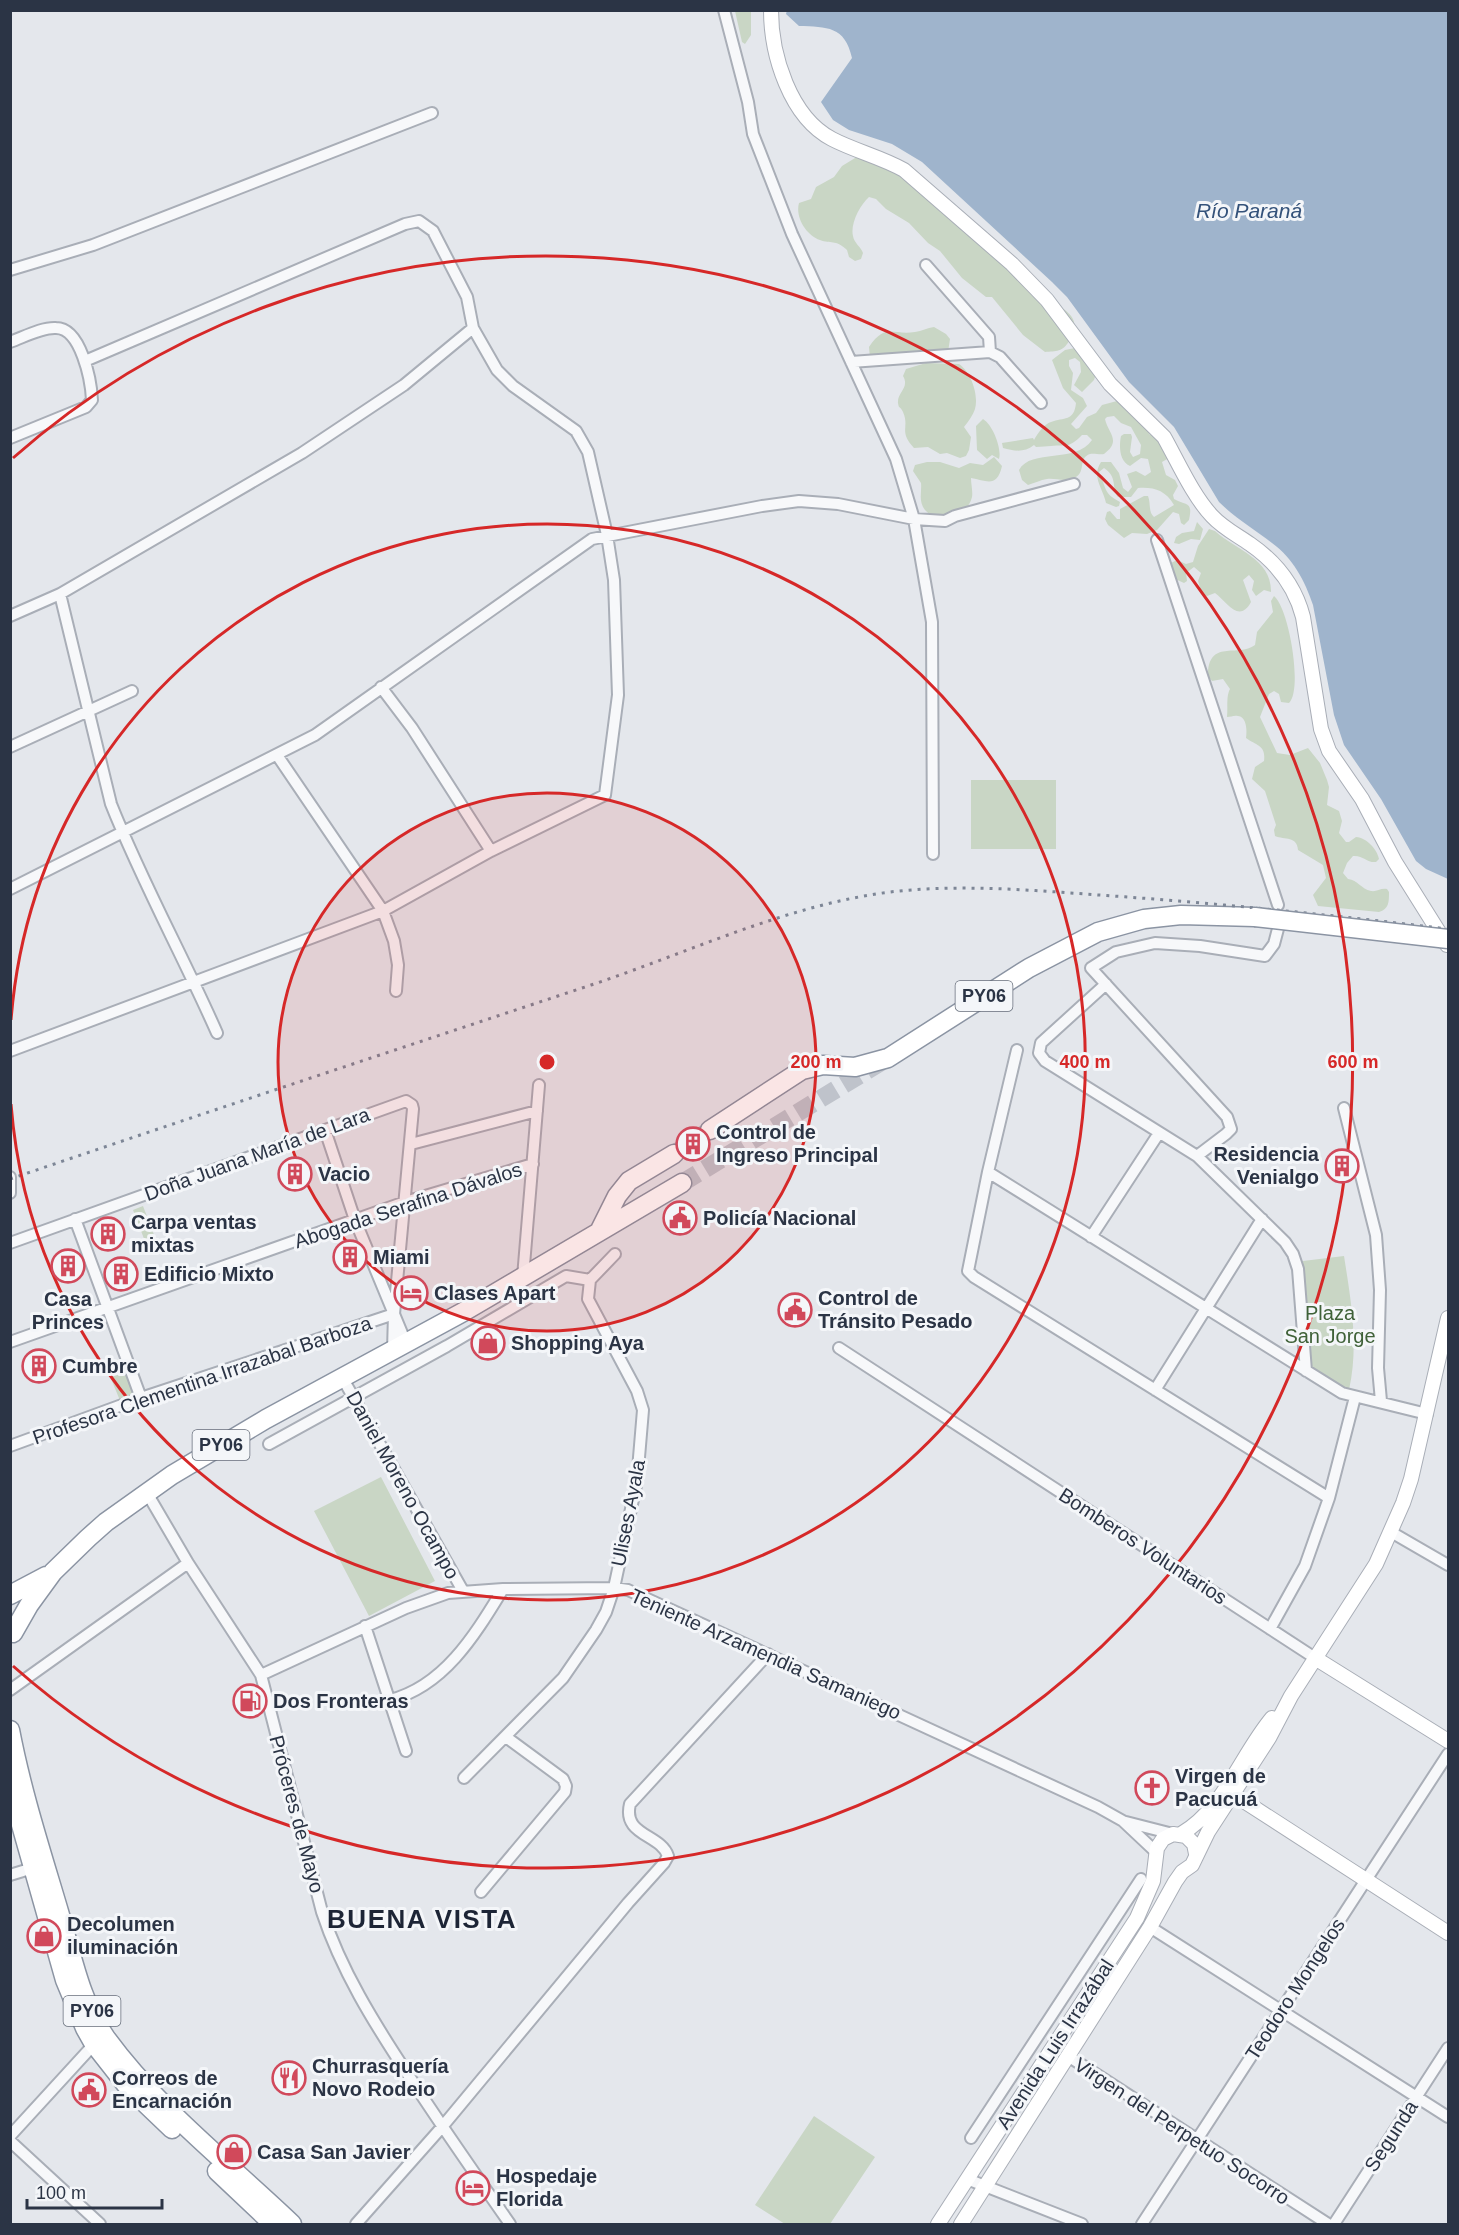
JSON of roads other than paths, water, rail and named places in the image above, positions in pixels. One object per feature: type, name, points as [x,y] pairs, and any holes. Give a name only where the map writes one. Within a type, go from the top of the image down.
[{"type":"highway","name":"PY06","points":[[710,1130],[802,1070],[823,1065],[855,1067],[879,1060],[1019,974],[1098,932],[1144,919],[1181,915],[1255,918],[1449,939]]},
{"type":"highway","points":[[600,1233],[617,1196],[629,1181],[674,1154]]},
{"type":"highway","name":"PY06","points":[[11,1632],[53,1572],[106,1522],[200,1457],[437,1327],[682,1183]]},
{"type":"highway","name":"PY06","points":[[10,1595],[53,1572]]},
{"type":"highway","name":"PY06","points":[[10,1730],[13,1754],[39,1867]]},
{"type":"highway","name":"PY06","points":[[10,1786],[99,2040],[141,2102],[273,2224]]},
{"type":"highway","name":"PY06","points":[[99,2040],[166,2108],[291,2224]]},
{"type":"main road","points":[[771,10],[775,52],[782,75],[805,116],[816,129],[831,138],[904,170],[1012,264],[1047,300],[1119,395],[1164,437],[1210,515],[1264,555],[1284,576],[1299,602],[1304,617],[1321,729],[1329,751],[1362,799],[1395,862],[1449,946]]},
{"type":"main road","name":"Avenida Luis Irrazábal","points":[[961,2224],[1150,1927],[1182,1872],[1192,1865],[1208,1832],[1269,1738],[1291,1696],[1376,1564],[1411,1479],[1448,1325]]},
{"type":"main road","name":"Bomberos Voluntarios","points":[[1315,1658],[1449,1741]]},
{"type":"main road","name":"Avenida Luis Irrazábal","points":[[938,2224],[1137,1918],[1150,1890],[1160,1843],[1198,1822],[1210,1809],[1264,1727],[1291,1696]]},
{"type":"main road","points":[[1233,1794],[1449,1933]]},
{"type":"main road","points":[[1177,1834],[1194,1844],[1196,1854]]},
{"type":"main road","points":[[1157,1856],[1160,1864],[1170,1872],[1182,1872]]},
{"type":"street","points":[[724,10],[748,102],[753,134],[792,234],[896,459],[914,519],[932,622],[933,854]]},
{"type":"street","points":[[10,270],[93,245],[432,113]]},
{"type":"street","points":[[10,1051],[383,911],[492,851],[605,795],[618,695],[614,580],[607,535],[588,452],[576,431],[513,386],[497,370],[473,328],[467,297],[433,231],[419,221],[405,224],[85,361]]},
{"type":"street","points":[[926,265],[989,337],[990,352]]},
{"type":"street","points":[[10,342],[54,327],[64,329],[71,334],[85,361],[92,400],[86,407],[10,438]]},
{"type":"street","points":[[10,616],[60,594],[302,453],[404,385],[473,328]]},
{"type":"street","points":[[851,362],[990,352],[1000,357],[1041,403]]},
{"type":"street","points":[[10,889],[123,834],[315,735],[591,539],[799,501],[838,504],[914,519],[945,521],[955,516],[1074,484]]},
{"type":"street","points":[[1157,540],[1278,905]]},
{"type":"street","points":[[60,594],[111,804],[217,1033]]},
{"type":"street","points":[[381,687],[412,728],[492,851]]},
{"type":"street","points":[[10,747],[132,691]]},
{"type":"street","points":[[277,755],[383,911],[394,941],[398,965],[396,991]]},
{"type":"street","points":[[1197,1156],[1231,1129],[1227,1117],[1091,968],[1116,952],[1155,942],[1265,956],[1275,944],[1279,925]]},
{"type":"street","points":[[1106,984],[1041,1043],[1039,1053],[1045,1061],[1197,1156],[1285,1242],[1293,1254],[1298,1269],[1306,1371]]},
{"type":"street","points":[[1017,1050],[988,1172],[968,1271],[974,1277],[1329,1498]]},
{"type":"street","points":[[523,1277],[539,1085]]},
{"type":"street","name":"Doña Juana María de Lara","points":[[10,1243],[402,1102],[409,1102],[413,1109],[411,1144]]},
{"type":"street","points":[[1344,1108],[1376,1235],[1380,1290],[1378,1368],[1381,1401]]},
{"type":"street","points":[[394,1314],[411,1144],[537,1111]]},
{"type":"street","points":[[325,1130],[355,1221],[394,1314],[399,1346]]},
{"type":"street","points":[[1091,1237],[1159,1133]]},
{"type":"street","name":"Abogada Serafina Dávalos","points":[[10,1342],[405,1202],[533,1164]]},
{"type":"street","points":[[988,1172],[1342,1393],[1427,1414]]},
{"type":"street","points":[[10,1177],[10,1193]]},
{"type":"street","points":[[75,1219],[109,1306],[141,1398]]},
{"type":"street","points":[[1155,1390],[1262,1219]]},
{"type":"street","points":[[269,1444],[447,1346],[566,1276],[590,1280],[615,1254]]},
{"type":"street","name":"Ulises Ayala","points":[[464,1778],[563,1678],[579,1658],[606,1612],[614,1588],[637,1481],[643,1410],[638,1391],[588,1299],[590,1280]]},
{"type":"street","name":"Profesora Clementina Irrazabal Barboza","points":[[10,1446],[141,1398],[394,1314]]},
{"type":"street","name":"Bomberos Voluntarios","points":[[839,1348],[1315,1658]]},
{"type":"street","name":"Daniel Moreno Ocampo","points":[[343,1379],[463,1591]]},
{"type":"street","points":[[1270,1629],[1305,1566],[1329,1498],[1355,1397]]},
{"type":"street","name":"Próceres de Mayo","points":[[147,1493],[188,1563],[261,1676],[330,1937],[380,2031],[442,2127],[510,2224]]},
{"type":"street","points":[[1391,1532],[1449,1565]]},
{"type":"street","points":[[10,1689],[188,1563]]},
{"type":"street","points":[[390,1700],[406,1696],[455,1659],[479,1628],[503,1588]]},
{"type":"street","name":"Teniente Arzamendia Samaniego","points":[[261,1676],[365,1626],[430,1599],[463,1591],[503,1588],[614,1588],[636,1593],[1087,1802],[1123,1821]]},
{"type":"street","points":[[365,1626],[406,1751]]},
{"type":"street","points":[[356,2224],[442,2127],[628,1903],[664,1863],[668,1856],[666,1851],[638,1830],[631,1821],[628,1814],[630,1804],[768,1654]]},
{"type":"street","points":[[481,1892],[565,1791],[566,1786],[563,1779],[506,1737]]},
{"type":"street","name":"Teodoro Mongelos","points":[[1142,2224],[1449,1754]]},
{"type":"street","points":[[1123,1821],[1177,1834]]},
{"type":"street","points":[[1123,1821],[1157,1856]]},
{"type":"street","points":[[10,1875],[39,1867]]},
{"type":"street","points":[[971,2138],[1141,1879]]},
{"type":"street","points":[[1150,1927],[1449,2117]]},
{"type":"street","points":[[1050,2018],[1065,2028]]},
{"type":"street","points":[[10,2136],[99,2040]]},
{"type":"street","name":"Segunda","points":[[1334,2224],[1449,2048]]},
{"type":"street","name":"Virgen del Perpetuo Socorro","points":[[1068,2056],[1328,2224]]},
{"type":"street","points":[[10,2141],[100,2224]]},
{"type":"street","points":[[967,2179],[1082,2224]]},
{"type":"water","name":"Río Paraná","points":[[787,10],[1448,11],[1448,879],[1426,869],[1416,861],[1381,799],[1344,745],[1334,715],[1313,605],[1292,563],[1279,549],[1219,502],[1174,427],[1129,382],[1067,297],[1052,282],[922,162],[892,144],[849,130],[833,120],[821,102],[852,58],[849,47],[840,34],[833,30],[799,26],[786,14]]},
{"type":"tunnel","points":[[682,1183],[881,1062]]},
{"type":"tunnel","points":[[674,1154],[710,1130]]},
{"type":"railway","points":[[10,1179],[591,985],[776,918],[852,898],[942,888],[1021,890],[1143,898],[1448,929]]},
{"type":"place","name":"Control de Ingreso Principal","points":[[693,1144]]},
{"type":"place","name":"Residencia Venialgo","points":[[1342,1166]]},
{"type":"place","name":"Vacio","points":[[295,1174]]},
{"type":"place","name":"Policía Nacional","points":[[680,1218]]},
{"type":"place","name":"Carpa ventas mixtas","points":[[108,1234]]},
{"type":"place","name":"Miami","points":[[350,1257]]},
{"type":"place","name":"Casa Princes","points":[[68,1266]]},
{"type":"place","name":"Edificio Mixto","points":[[121,1274]]},
{"type":"place","name":"Clases Apart","points":[[411,1293]]},
{"type":"place","name":"Control de Tránsito Pesado","points":[[795,1310]]},
{"type":"place","name":"Shopping Aya","points":[[488,1343]]},
{"type":"place","name":"Cumbre","points":[[39,1366]]},
{"type":"place","name":"Dos Fronteras","points":[[250,1701]]},
{"type":"place","name":"Virgen de Pacucuá","points":[[1152,1788]]},
{"type":"place","name":"Decolumen iluminación","points":[[44,1936]]},
{"type":"place","name":"Churrasquería Novo Rodeio","points":[[289,2078]]},
{"type":"place","name":"Correos de Encarnación","points":[[89,2090]]},
{"type":"place","name":"Casa San Javier","points":[[234,2152]]},
{"type":"place","name":"Hospedaje Florida","points":[[473,2188]]},
{"type":"district","name":"BUENA VISTA","points":[[422,1919]]},
{"type":"park label","name":"Plaza San Jorge","points":[[1330,1324]]}]
